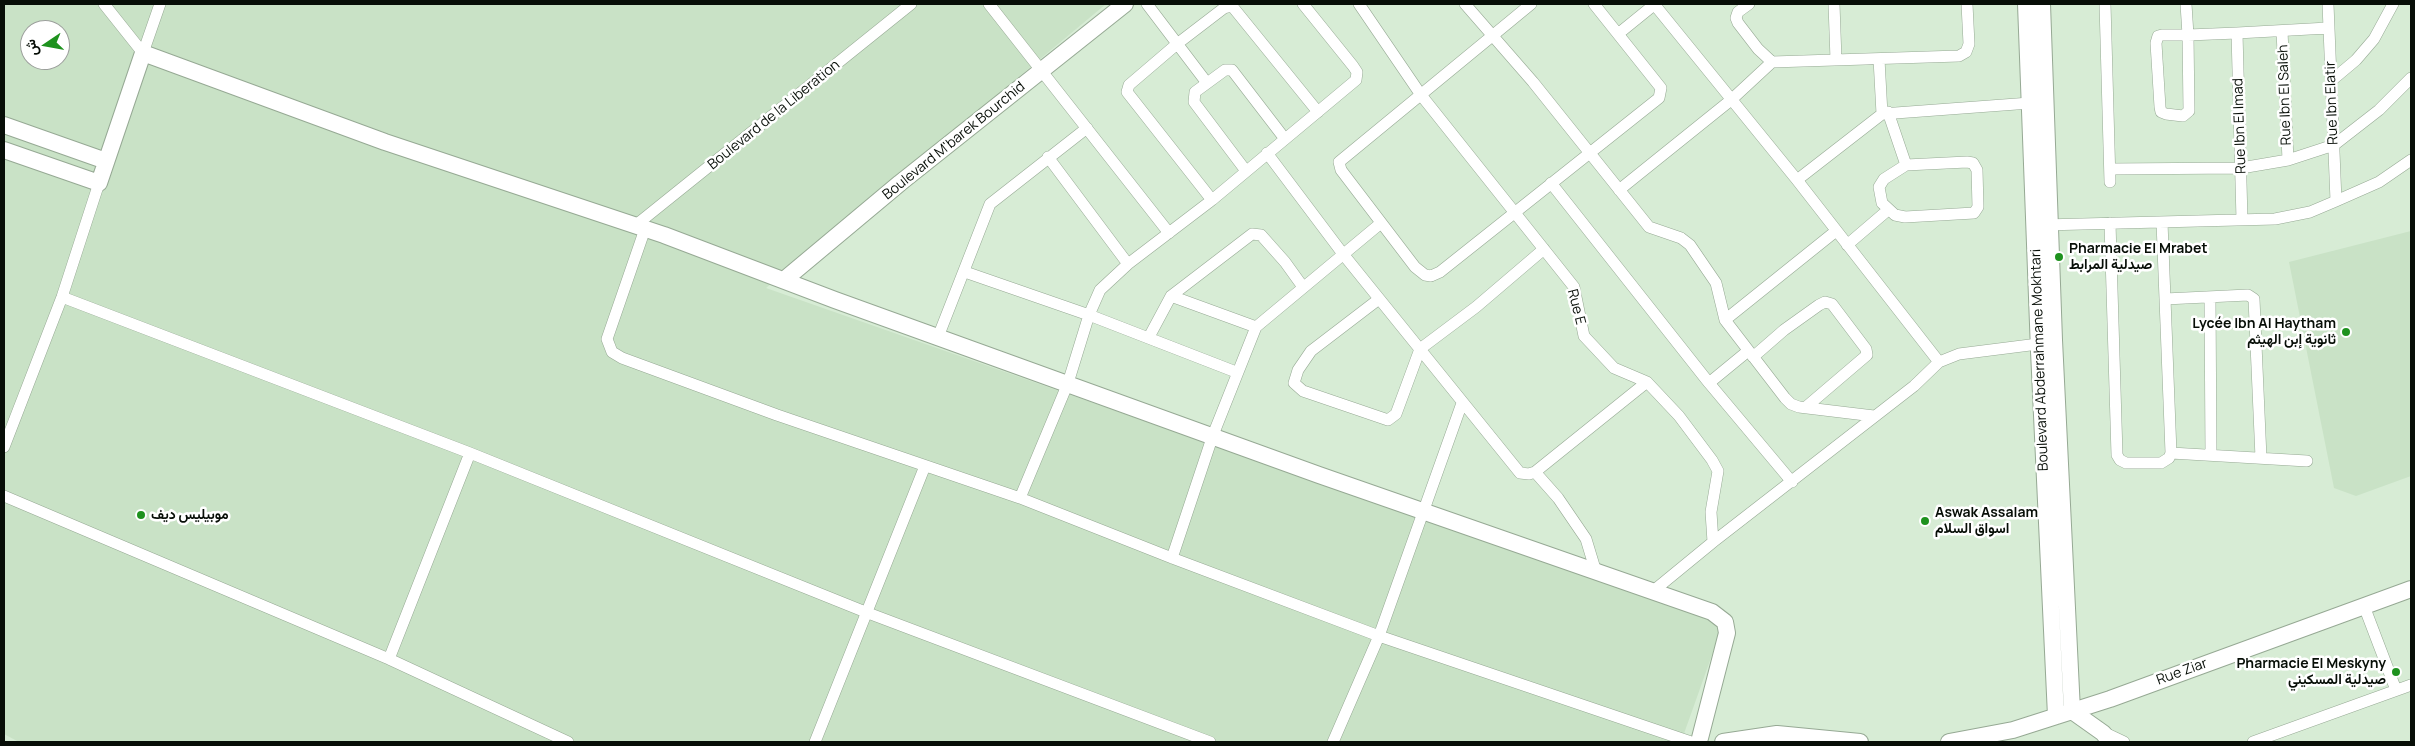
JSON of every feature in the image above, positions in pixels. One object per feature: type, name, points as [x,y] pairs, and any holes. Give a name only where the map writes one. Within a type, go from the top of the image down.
[{"type":"street","points":[[104,4],[143,53],[384,142],[641,227],[1319,475],[1712,612],[1723,619],[1726,625],[1725,643],[1698,741],[1379,636],[1020,498],[622,358],[612,352],[608,339],[641,227]]},
{"type":"street","points":[[4,447],[62,296],[160,4]]},
{"type":"street","name":"Boulevard de la Liberation","points":[[641,227],[911,4]]},
{"type":"street","points":[[989,4],[1042,69],[1169,233]]},
{"type":"street","name":"Boulevard M'barek Bourchid","points":[[784,280],[1042,69],[1125,4]]},
{"type":"street","points":[[1147,4],[1207,83]]},
{"type":"street","points":[[1020,498],[1068,383],[1089,315],[1098,293],[1128,264],[1212,200],[1354,82],[1357,72],[1304,4]]},
{"type":"street","name":"Rue E","points":[[1359,4],[1420,95],[1574,287],[1584,336],[1614,368],[1647,382],[1679,416],[1717,468],[1711,512],[1713,542]]},
{"type":"street","points":[[1465,4],[1591,153],[1649,227],[1681,238],[1690,245],[1716,283],[1725,320],[1790,404],[1874,416]]},
{"type":"street","points":[[1531,4],[1339,162],[1341,170],[1414,267],[1422,274],[1431,276],[1440,272],[1659,98],[1662,88],[1594,4]]},
{"type":"street","points":[[1618,34],[1654,4],[1797,180],[1939,362]]},
{"type":"street","points":[[1749,4],[1738,12],[1736,18],[1758,49],[1772,62]]},
{"type":"street","points":[[1834,4],[1836,60]]},
{"type":"street","points":[[1620,190],[1731,100],[1772,62],[1879,60],[1959,56],[1965,54],[1969,44],[1967,4]]},
{"type":"street","name":"Boulevard Abderrahmane Mokhtari","points":[[2026,4],[2038,344],[2053,482],[2064,554],[2072,711]]},
{"type":"street","name":"Boulevard Abderrahmane Mokhtari","points":[[2042,4],[2051,225],[2053,482],[2047,556],[2056,716]]},
{"type":"street","points":[[2105,4],[2110,182]]},
{"type":"street","points":[[2186,4],[2188,35],[2189,111],[2183,116],[2163,114],[2160,107],[2157,39],[2162,35],[2188,35],[2237,33],[2328,28]]},
{"type":"street","name":"Rue Ibn Elatir","points":[[2328,4],[2336,201]]},
{"type":"street","points":[[2331,81],[2356,60],[2374,39],[2393,4]]},
{"type":"street","points":[[1212,200],[1127,92],[1129,85],[1177,44],[1224,8],[1232,6],[1318,112]]},
{"type":"street","name":"Rue Ibn El Saleh","points":[[2282,31],[2288,160]]},
{"type":"street","name":"Rue Ibn El Imad","points":[[2237,33],[2242,220]]},
{"type":"street","points":[[1879,60],[1885,113],[1906,165]]},
{"type":"street","points":[[1246,171],[1194,102],[1193,94],[1225,70],[1232,70],[1285,139]]},
{"type":"street","points":[[2110,169],[2241,168],[2288,160],[2334,146],[2380,110],[2411,78]]},
{"type":"street","points":[[1797,180],[1885,113],[2030,102]]},
{"type":"street","points":[[4,125],[106,161]]},
{"type":"street","points":[[938,337],[990,204],[1086,128]]},
{"type":"street","points":[[4,150],[99,183]]},
{"type":"street","points":[[1267,153],[1343,254],[1517,471],[1526,474],[1535,472],[1647,382]]},
{"type":"street","points":[[1048,157],[1128,264]]},
{"type":"street","points":[[2034,226],[2275,219],[2310,212],[2336,201],[2379,182],[2411,160]]},
{"type":"street","points":[[1972,163],[1976,170],[1978,184],[1976,212],[1970,214],[1905,217],[1895,215],[1882,203],[1879,187],[1889,176],[1906,165],[1972,163]]},
{"type":"street","points":[[1551,183],[1709,383],[1792,482]]},
{"type":"street","points":[[1847,245],[1888,210]]},
{"type":"street","points":[[2110,223],[2117,455],[2120,460],[2126,463],[2161,463],[2169,458],[2170,453],[2162,222]]},
{"type":"street","points":[[1172,558],[1213,435],[1236,372],[1256,327],[1381,223]]},
{"type":"street","points":[[1725,320],[1836,231]]},
{"type":"street","points":[[1149,337],[1170,296],[1254,234],[1261,235],[1265,239],[1303,287]]},
{"type":"street","points":[[1379,299],[1311,352],[1294,379],[1296,387],[1390,420],[1396,414],[1420,348],[1476,307],[1544,249]]},
{"type":"street","points":[[965,272],[1149,337],[1236,372]]},
{"type":"street","points":[[2165,299],[2248,295],[2254,299],[2261,458]]},
{"type":"street","points":[[62,296],[470,453],[868,613],[1210,742]]},
{"type":"street","points":[[1170,296],[1256,327]]},
{"type":"street","points":[[2210,298],[2210,456]]},
{"type":"street","points":[[1709,383],[1825,302],[1832,304],[1861,342],[1867,355],[1806,407]]},
{"type":"street","points":[[1652,592],[1713,542],[1914,386],[1939,362],[1959,354],[2038,344]]},
{"type":"street","points":[[1333,742],[1379,636],[1462,403]]},
{"type":"street","points":[[388,659],[470,453]]},
{"type":"street","points":[[2170,453],[2307,461]]},
{"type":"street","points":[[815,742],[925,466]]},
{"type":"street","points":[[1535,472],[1558,498],[1586,540],[1596,572]]},
{"type":"street","points":[[4,496],[388,659],[568,742]]},
{"type":"street","points":[[2047,556],[2064,554]]},
{"type":"street","name":"Rue Ziar","points":[[1949,742],[2013,730],[2072,711],[2411,589]]},
{"type":"street","points":[[2364,606],[2396,690]]},
{"type":"street","points":[[2253,742],[2411,685]]},
{"type":"street","points":[[2072,711],[2107,737],[2124,742]]},
{"type":"street","points":[[1723,742],[1777,734],[1860,742]]},
{"type":"shaded area","points":[[4,4],[1106,4],[766,288],[1723,624],[1681,742],[19,742],[4,734]]},
{"type":"shaded area","name":"Lycée Ibn Al Haytham ثانوية إبن الهيثم","points":[[2411,231],[2411,476],[2356,496],[2334,488],[2289,262]]},
{"type":"place","name":"Pharmacie El Mrabet صيدلية المرابط","points":[[2059,257]]},
{"type":"place","name":"Lycée Ibn Al Haytham ثانوية إبن الهيثم","points":[[2346,332]]},
{"type":"place","name":"موبيليس ديف","points":[[141,515]]},
{"type":"place","name":"Aswak Assalam اسواق السلام","points":[[1925,521]]},
{"type":"place","name":"Pharmacie El Meskyny صيدلية المسكيني","points":[[2396,672]]}]
